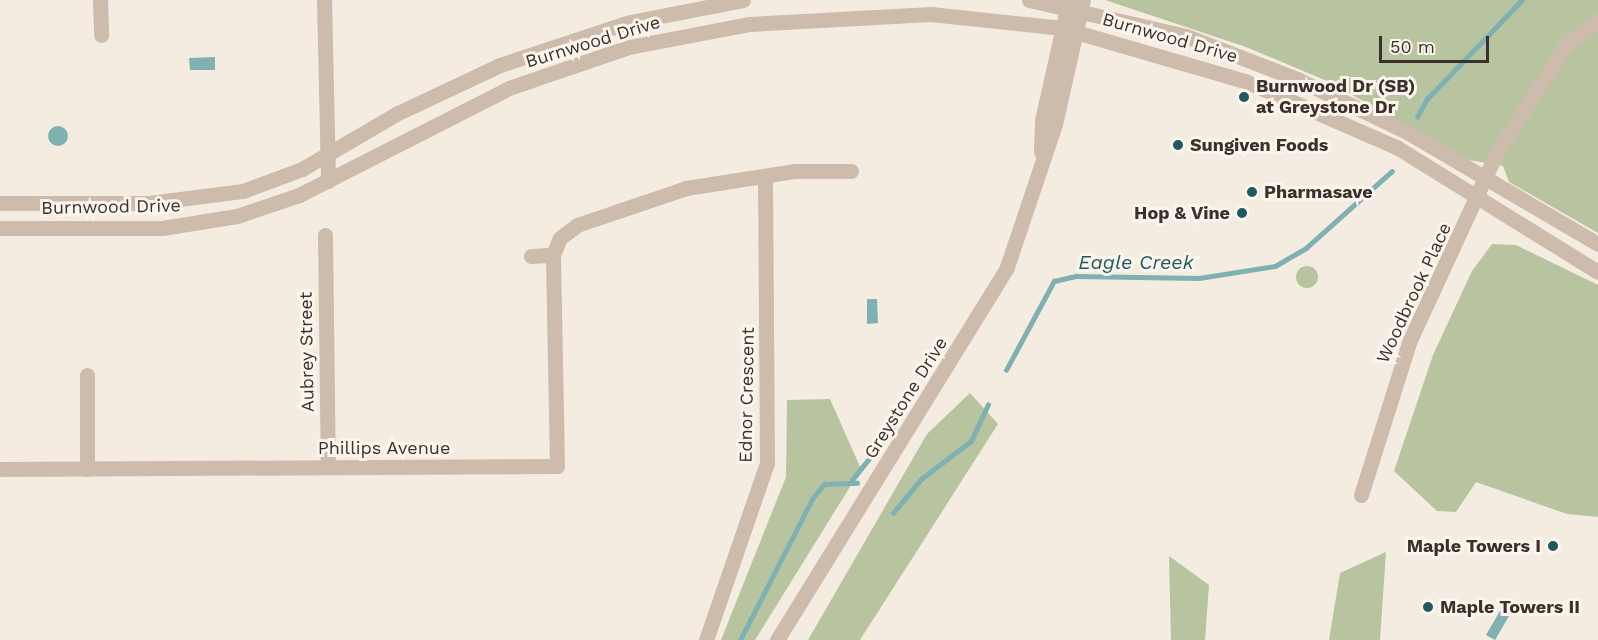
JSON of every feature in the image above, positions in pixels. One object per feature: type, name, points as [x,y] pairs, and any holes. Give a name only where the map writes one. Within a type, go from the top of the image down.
[{"type":"street","points":[[100,0],[101,35]]},
{"type":"street","points":[[324,0],[328,181]]},
{"type":"street","name":"Burnwood Drive","points":[[0,203],[212,197],[274,180],[436,93],[567,40],[743,0]]},
{"type":"street","name":"Burnwood Drive","points":[[1029,0],[1075,3],[1246,58],[1407,132],[1486,178]]},
{"type":"street","name":"Greystone Drive","points":[[777,640],[995,291],[1017,241],[1040,164],[1055,124],[1075,3]]},
{"type":"street","name":"Burnwood Drive","points":[[0,228],[186,225],[269,208],[328,181],[509,88],[661,40],[750,24],[862,15],[981,16],[1069,30],[1191,63],[1288,98],[1398,148],[1476,201]]},
{"type":"street","name":"Woodbrook Place","points":[[1361,495],[1410,340],[1486,178],[1538,82],[1565,46],[1598,20]]},
{"type":"street","points":[[531,256],[553,255],[560,238],[577,225],[686,188],[765,176],[851,171]]},
{"type":"street","name":"Ednor Crescent","points":[[706,640],[767,463],[765,176]]},
{"type":"street","points":[[1486,178],[1598,244]]},
{"type":"street","points":[[1476,201],[1598,272]]},
{"type":"street","name":"Aubrey Street","points":[[325,236],[328,467]]},
{"type":"street","name":"Phillips Avenue","points":[[0,469],[557,466],[553,255]]},
{"type":"street","points":[[87,375],[87,469]]},
{"type":"green space","points":[[1105,0],[1598,0],[1598,233],[1509,182],[1503,166],[1469,160],[1327,81],[1246,47]]},
{"type":"green space","points":[[1492,244],[1516,245],[1598,285],[1598,517],[1567,514],[1476,482],[1456,512],[1437,511],[1394,471],[1433,355],[1472,271]]},
{"type":"green space","points":[[1307,266],[1315,269],[1318,277],[1315,285],[1307,288],[1299,285],[1296,277],[1299,269]]},
{"type":"green space","points":[[970,393],[998,424],[860,640],[808,640],[927,434]]},
{"type":"green space","points":[[830,399],[861,469],[755,640],[721,640],[786,477],[787,400]]},
{"type":"green space","points":[[1386,552],[1380,640],[1329,640],[1340,573]]},
{"type":"green space","points":[[1169,556],[1209,585],[1205,640],[1171,640]]},
{"type":"water","points":[[215,57],[215,70],[190,70],[189,58]]},
{"type":"water","points":[[58,126],[65,129],[68,136],[65,143],[58,146],[51,143],[48,136],[51,129]]},
{"type":"water","points":[[867,299],[877,299],[878,323],[867,324]]},
{"type":"water","points":[[1500,611],[1509,616],[1495,640],[1486,635]]},
{"type":"waterway","name":"Eagle Creek","points":[[1417,117],[1427,99],[1522,0]]},
{"type":"waterway","name":"Eagle Creek","points":[[1006,370],[1054,281],[1076,276],[1199,278],[1275,266],[1306,248],[1392,171]]},
{"type":"waterway","points":[[852,480],[891,431],[907,403],[905,394]]},
{"type":"waterway","name":"Eagle Creek","points":[[893,513],[921,479],[971,441],[988,405]]},
{"type":"waterway","name":"Eagle Creek","points":[[740,640],[812,499],[824,484],[857,483]]},
{"type":"place","name":"Burnwood Dr (SB) at Greystone Dr","points":[[1244,97]]},
{"type":"place","name":"Sungiven Foods","points":[[1178,145]]},
{"type":"place","name":"Pharmasave","points":[[1252,192]]},
{"type":"place","name":"Hop & Vine","points":[[1242,213]]},
{"type":"place","name":"Maple Towers I","points":[[1553,546]]},
{"type":"place","name":"Maple Towers II","points":[[1428,607]]}]
